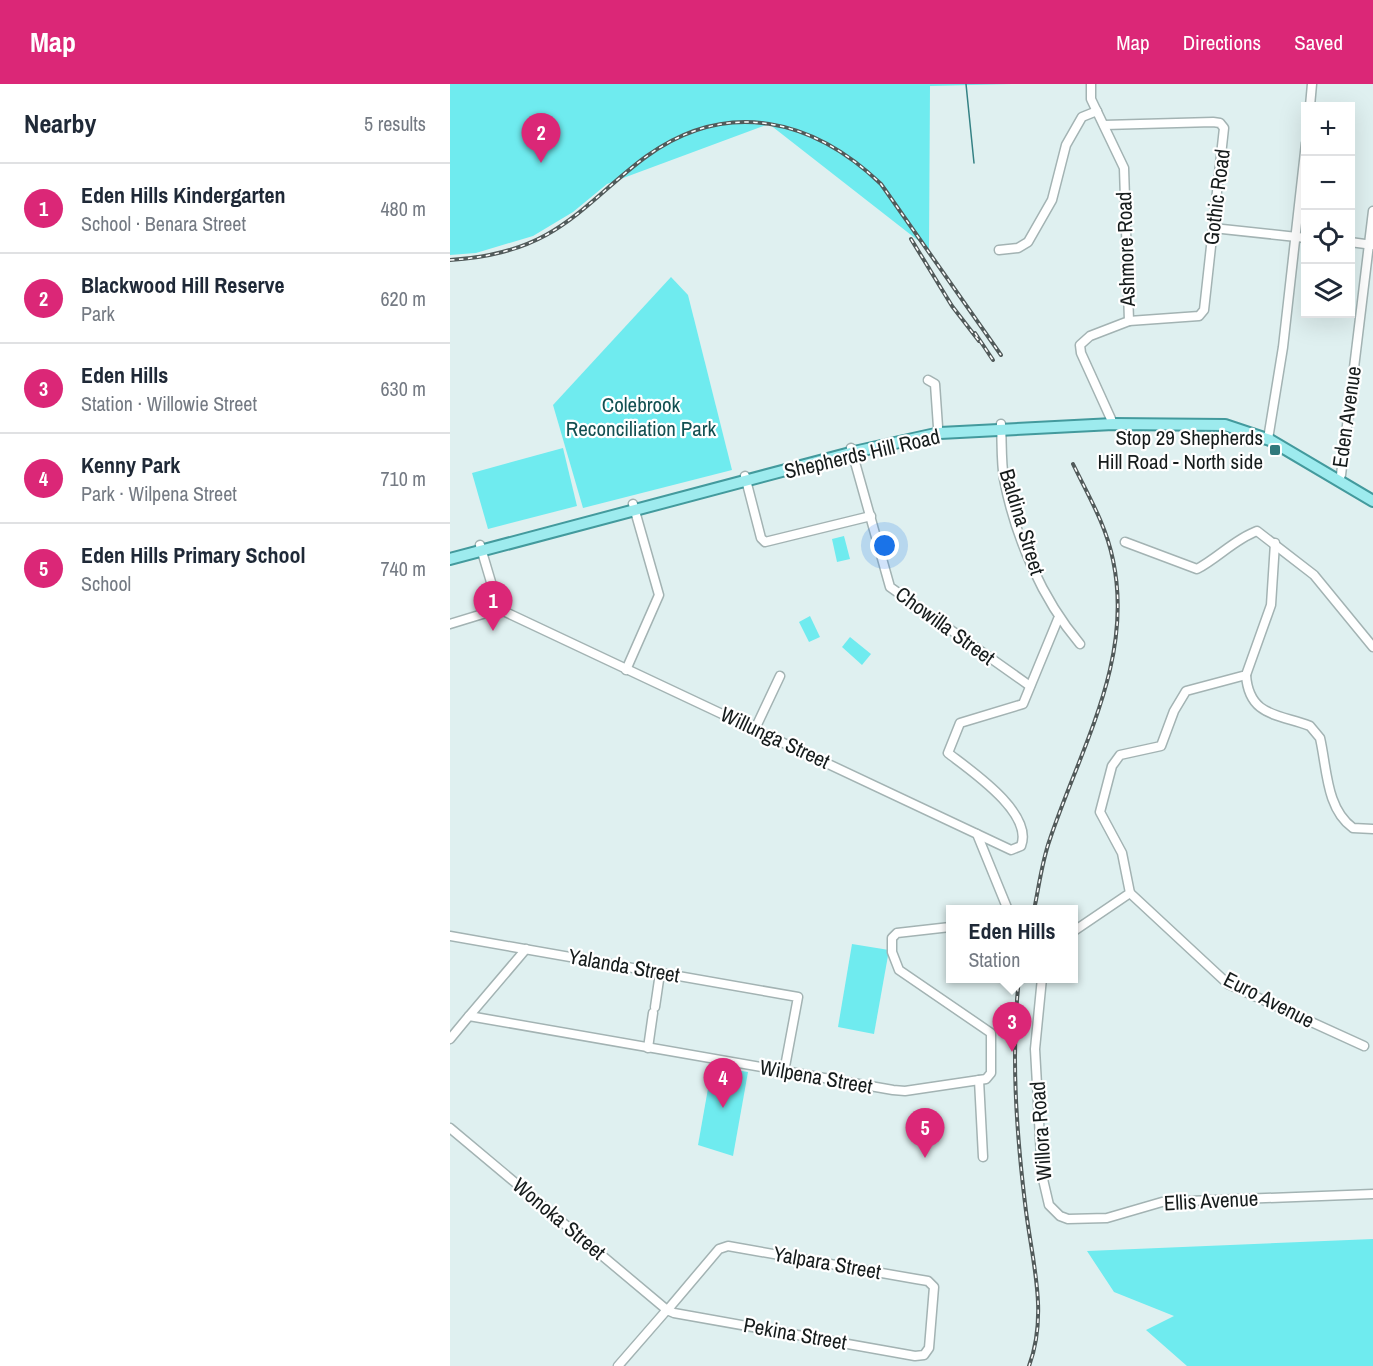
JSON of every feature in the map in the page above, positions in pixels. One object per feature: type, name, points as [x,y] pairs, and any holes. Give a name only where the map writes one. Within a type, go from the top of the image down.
[{"type":"main road","name":"Shepherds Hill Road","points":[[450,559],[481,548],[852,450],[940,433],[1111,419],[1226,419],[1269,436],[1339,477],[1373,501]]},
{"type":"main road","name":"Shepherds Hill Road","points":[[852,450],[885,437],[938,427],[1200,423],[1237,428],[1269,436]]},
{"type":"main road","name":"Shepherds Hill Road","points":[[1339,477],[1373,493]]},
{"type":"main road","name":"Shepherds Hill Road","points":[[450,553],[481,548]]},
{"type":"street","name":"Ashmore Road","points":[[1090,84],[1091,99],[1124,168],[1128,321],[1090,336],[1080,345],[1081,353],[1111,419]]},
{"type":"street","points":[[1310,102],[1312,84]]},
{"type":"street","points":[[999,250],[1018,248],[1028,242],[1052,200],[1066,145],[1082,117],[1096,111]]},
{"type":"street","name":"Gothic Road","points":[[1104,125],[1213,122],[1222,125],[1224,133],[1204,310],[1199,316],[1128,321]]},
{"type":"street","points":[[1269,436],[1304,156]]},
{"type":"street","name":"Eden Avenue","points":[[1339,477],[1371,245],[1373,211]]},
{"type":"street","points":[[1213,228],[1301,238]]},
{"type":"street","points":[[1355,243],[1371,245]]},
{"type":"street","points":[[928,380],[935,384],[938,427]]},
{"type":"street","name":"Baldina Street","points":[[1001,427],[1004,478],[1032,569],[1058,619],[1080,644]]},
{"type":"street","name":"Chowilla Street","points":[[852,450],[890,587],[1030,686]]},
{"type":"street","points":[[746,479],[761,538],[765,542],[872,516]]},
{"type":"street","points":[[626,670],[659,596],[634,507]]},
{"type":"street","points":[[1125,542],[1197,569],[1218,558],[1246,535],[1257,531],[1314,575],[1373,647]]},
{"type":"street","points":[[1275,543],[1271,604],[1246,675],[1257,707],[1273,715],[1310,726],[1315,731],[1320,738],[1334,802],[1339,813],[1353,828],[1373,829]]},
{"type":"street","points":[[450,624],[499,609],[481,548]]},
{"type":"street","name":"Willunga Street","points":[[499,609],[1011,850],[1021,846],[1023,841],[1019,823],[996,790],[948,753],[960,723],[1019,706],[1030,686]]},
{"type":"street","points":[[1030,686],[1058,619]]},
{"type":"street","points":[[1078,926],[1130,893],[1122,853],[1100,812],[1115,760],[1126,754],[1154,750],[1161,746],[1174,711],[1186,691],[1246,675]]},
{"type":"street","points":[[755,729],[780,676]]},
{"type":"street","points":[[977,834],[1006,905]]},
{"type":"street","name":"Euro Avenue","points":[[1130,893],[1228,984],[1364,1046]]},
{"type":"street","points":[[946,928],[897,933],[892,938],[892,952],[899,970],[991,1033],[991,1073],[982,1079],[983,1157]]},
{"type":"street","name":"Yalanda Street","points":[[450,936],[798,997],[784,1072]]},
{"type":"street","points":[[450,1040],[526,949]]},
{"type":"street","points":[[648,1048],[660,973]]},
{"type":"street","name":"Willora Road","points":[[1042,983],[1036,1040],[1036,1091],[1042,1175],[1052,1211]]},
{"type":"street","name":"Wilpena Street","points":[[469,1017],[905,1091],[982,1079]]},
{"type":"street","name":"Wonoka Street","points":[[450,1128],[668,1310]]},
{"type":"street","name":"Ellis Avenue","points":[[1052,1211],[1068,1219],[1107,1218],[1162,1202],[1373,1194]]},
{"type":"street","name":"Yalpara Street","points":[[668,1310],[718,1249],[728,1246],[904,1276],[928,1281],[934,1287],[928,1348],[924,1355]]},
{"type":"street","points":[[618,1366],[668,1310]]},
{"type":"street","name":"Pekina Street","points":[[668,1310],[869,1348],[924,1355]]},
{"type":"green space","points":[[450,84],[1012,84],[930,86],[929,249],[769,124],[607,184],[573,212],[533,236],[476,253],[450,255]]},
{"type":"green space","name":"Colebrook Reconciliation Park","points":[[671,277],[688,295],[732,470],[583,508],[553,405]]},
{"type":"green space","points":[[563,448],[577,506],[488,529],[472,473]]},
{"type":"green space","points":[[844,536],[850,559],[837,562],[832,539]]},
{"type":"green space","points":[[810,616],[820,637],[809,642],[799,622]]},
{"type":"green space","points":[[850,637],[871,654],[862,665],[842,647]]},
{"type":"green space","points":[[852,944],[889,950],[874,1034],[838,1027]]},
{"type":"green space","points":[[712,1066],[748,1072],[733,1156],[698,1145]]},
{"type":"green space","points":[[1373,1239],[1373,1366],[1187,1366],[1146,1330],[1174,1316],[1114,1292],[1087,1251]]},
{"type":"waterway","points":[[966,84],[974,163]]},
{"type":"railway","points":[[450,260],[500,253],[546,235],[573,217],[647,156],[678,138],[708,127],[739,122],[769,124],[798,131],[827,144],[855,162],[881,184],[1001,355]]},
{"type":"railway","points":[[911,239],[952,306],[979,341]]},
{"type":"railway","points":[[975,333],[993,360]]},
{"type":"railway","points":[[1035,905],[1047,847],[1101,702],[1116,632],[1118,597],[1110,547],[1096,510],[1073,464]]},
{"type":"railway","points":[[1019,983],[1015,1034],[1017,1119],[1038,1305],[1035,1346],[1029,1366]]},
{"type":"place","name":"Blackwood Hill Reserve","points":[[541,163]]},
{"type":"place","name":"Stop 29 Shepherds Hill Road - North side","points":[[1275,450]]},
{"type":"place","name":"Eden Hills Kindergarten","points":[[493,631]]},
{"type":"place","name":"Eden Hills","points":[[1012,1052]]},
{"type":"place","name":"Kenny Park","points":[[723,1108]]},
{"type":"place","name":"Eden Hills Primary School","points":[[925,1158]]}]
